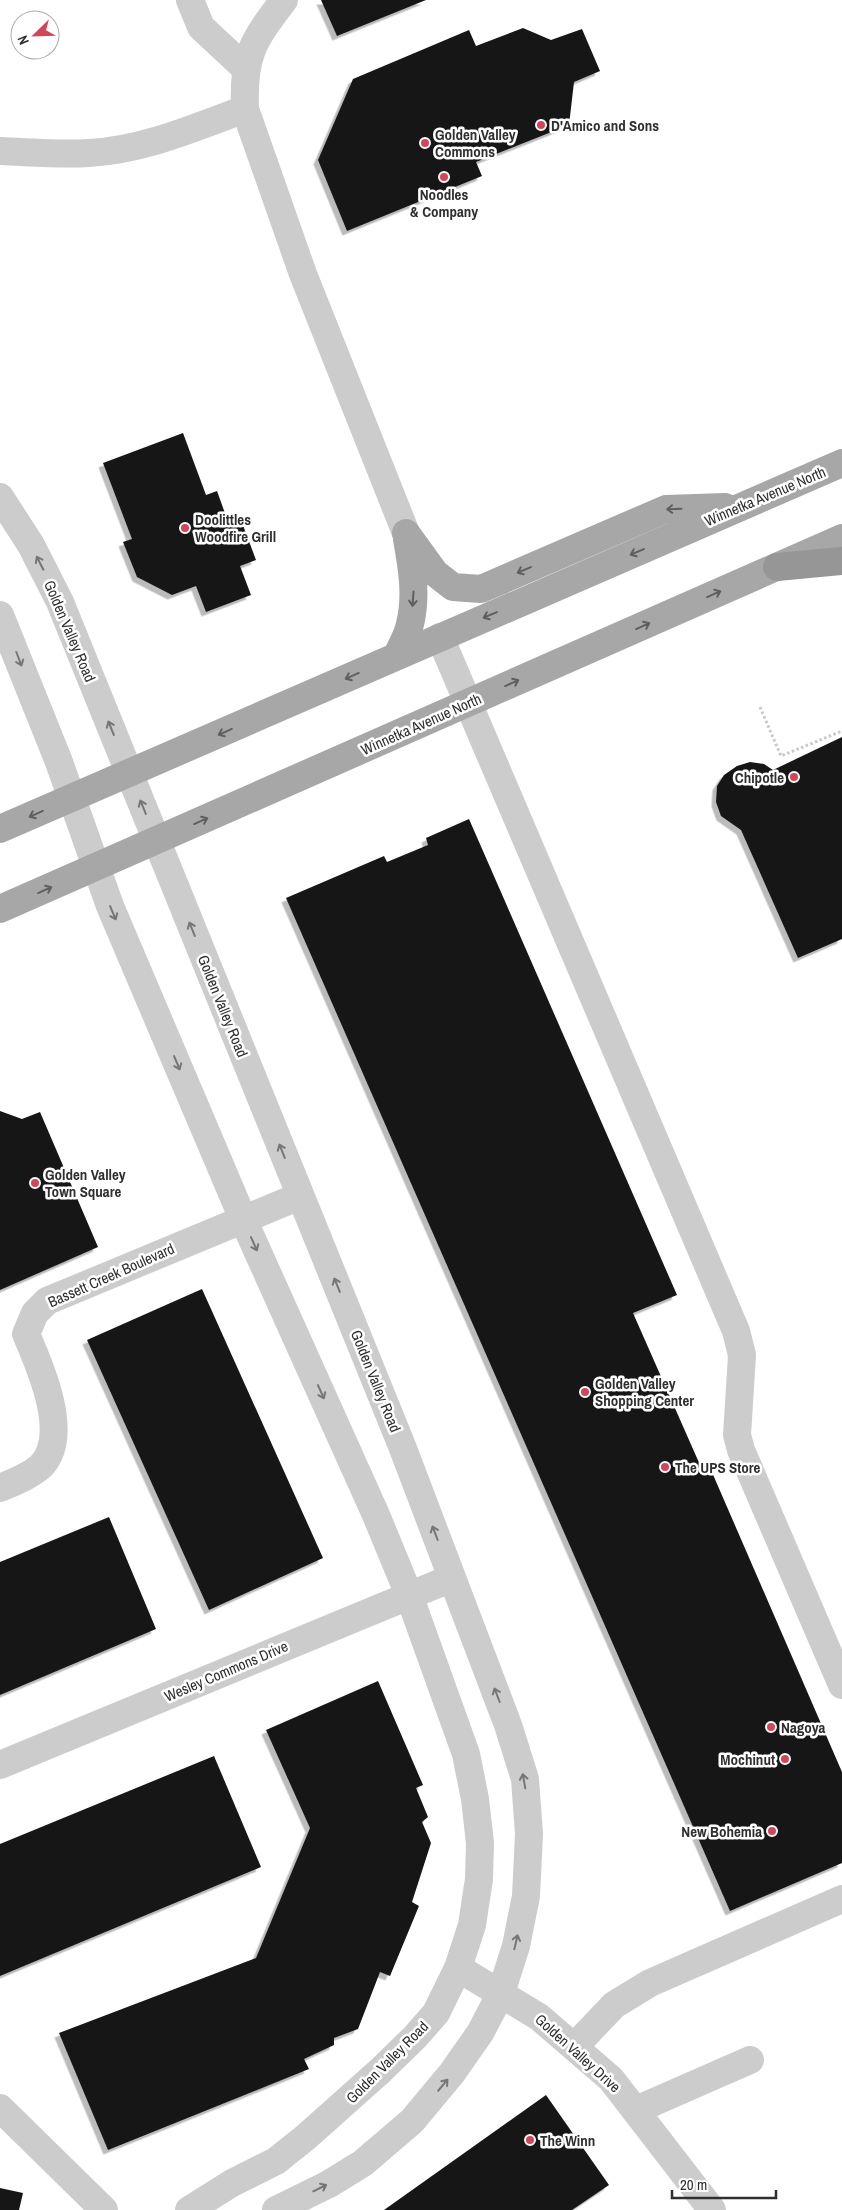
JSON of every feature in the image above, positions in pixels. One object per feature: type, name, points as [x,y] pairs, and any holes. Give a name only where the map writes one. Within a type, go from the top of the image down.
[{"type":"highway","points":[[777,567],[842,562]]},
{"type":"main road","name":"Winnetka Avenue North","points":[[0,830],[842,463]]},
{"type":"main road","points":[[406,533],[435,573],[453,587],[481,589],[666,509],[740,507]]},
{"type":"main road","points":[[397,656],[410,624],[413,595],[413,571],[406,533]]},
{"type":"main road","name":"Winnetka Avenue North","points":[[0,909],[842,538]]},
{"type":"street","points":[[190,0],[201,27],[246,70]]},
{"type":"street","points":[[284,0],[259,33],[247,60],[244,84],[244,110],[303,274],[406,533]]},
{"type":"street","points":[[0,151],[89,153],[123,148],[159,140],[244,110]]},
{"type":"street","name":"Golden Valley Road","points":[[0,497],[31,545],[60,602],[402,1446],[508,1726],[525,1779],[530,1834],[526,1896],[516,1946],[501,1993],[480,2033],[452,2073],[412,2121],[363,2163],[329,2184],[276,2210]]},
{"type":"street","name":"Golden Valley Road","points":[[0,614],[72,798],[110,906],[243,1219],[376,1516],[409,1595],[466,1754],[475,1799],[480,1843],[479,1879],[472,1926],[458,1968],[436,2013],[415,2037],[340,2109],[276,2161],[232,2183],[189,2210]]},
{"type":"street","points":[[440,637],[736,1331],[742,1355],[737,1435],[741,1450],[842,1686]]},
{"type":"street","name":"Bassett Creek Boulevard","points":[[0,1488],[23,1478],[41,1465],[51,1450],[53,1430],[50,1400],[26,1334],[35,1313],[47,1301],[300,1196]]},
{"type":"street","name":"Wesley Commons Drive","points":[[0,1764],[452,1578]]},
{"type":"street","points":[[574,2047],[614,2006],[650,1982],[842,1899]]},
{"type":"street","name":"Golden Valley Drive","points":[[458,1968],[539,2016],[611,2079],[712,2210]]},
{"type":"street","points":[[636,2110],[750,2060]]},
{"type":"street","points":[[0,2108],[104,2210]]},
{"type":"path","points":[[760,707],[781,756],[842,731]]},
{"type":"building","points":[[321,0],[426,0],[337,36]]},
{"type":"building","name":"Golden Valley Commons","points":[[523,28],[551,40],[582,29],[600,71],[574,82],[569,125],[476,162],[482,176],[347,231],[318,160],[353,79],[469,30],[476,46]]},
{"type":"building","name":"Doolittles Woodfire Grill","points":[[183,433],[206,495],[217,491],[226,516],[238,512],[256,560],[240,566],[251,595],[206,612],[196,586],[172,595],[137,577],[123,542],[132,539],[103,463]]},
{"type":"building","points":[[842,737],[842,939],[798,958],[741,830],[721,816],[716,802],[717,786],[724,775],[737,766],[750,762],[764,764],[773,770]]},
{"type":"building","name":"Golden Valley Shopping Center","points":[[469,819],[677,1295],[633,1313],[704,1474],[711,1470],[842,1772],[842,1863],[730,1911],[286,898],[384,856],[387,862],[428,845],[426,838]]},
{"type":"building","name":"Golden Valley Town Square","points":[[0,1111],[22,1119],[40,1112],[98,1247],[0,1290]]},
{"type":"building","points":[[202,1289],[323,1558],[209,1610],[87,1340]]},
{"type":"building","points":[[109,1517],[156,1629],[0,1695],[0,1562]]},
{"type":"building","points":[[378,1681],[423,1785],[416,1788],[428,1817],[422,1822],[431,1843],[412,1902],[419,1906],[390,1976],[380,1972],[358,2029],[334,2038],[334,2045],[304,2059],[309,2069],[108,2150],[59,2033],[256,1958],[310,1828],[266,1730]]},
{"type":"building","points":[[214,1756],[261,1867],[0,1976],[0,1844]]},
{"type":"building","name":"The Winn","points":[[546,2095],[609,2185],[572,2210],[384,2210]]},
{"type":"building","points":[[0,2188],[23,2193],[19,2210],[0,2210]]},
{"type":"place","name":"D'Amico and Sons","points":[[541,125]]},
{"type":"place","name":"Golden Valley Commons","points":[[425,143]]},
{"type":"place","name":"Noodles & Company","points":[[444,177]]},
{"type":"place","name":"Doolittles Woodfire Grill","points":[[185,528]]},
{"type":"place","name":"Chipotle","points":[[794,777]]},
{"type":"place","name":"Golden Valley Town Square","points":[[35,1183]]},
{"type":"place","name":"Golden Valley Shopping Center","points":[[585,1392]]},
{"type":"place","name":"The UPS Store","points":[[665,1467]]},
{"type":"place","name":"Nagoya","points":[[771,1727]]},
{"type":"place","name":"Mochinut","points":[[785,1759]]},
{"type":"place","name":"New Bohemia","points":[[772,1831]]},
{"type":"place","name":"The Winn","points":[[530,2140]]}]
